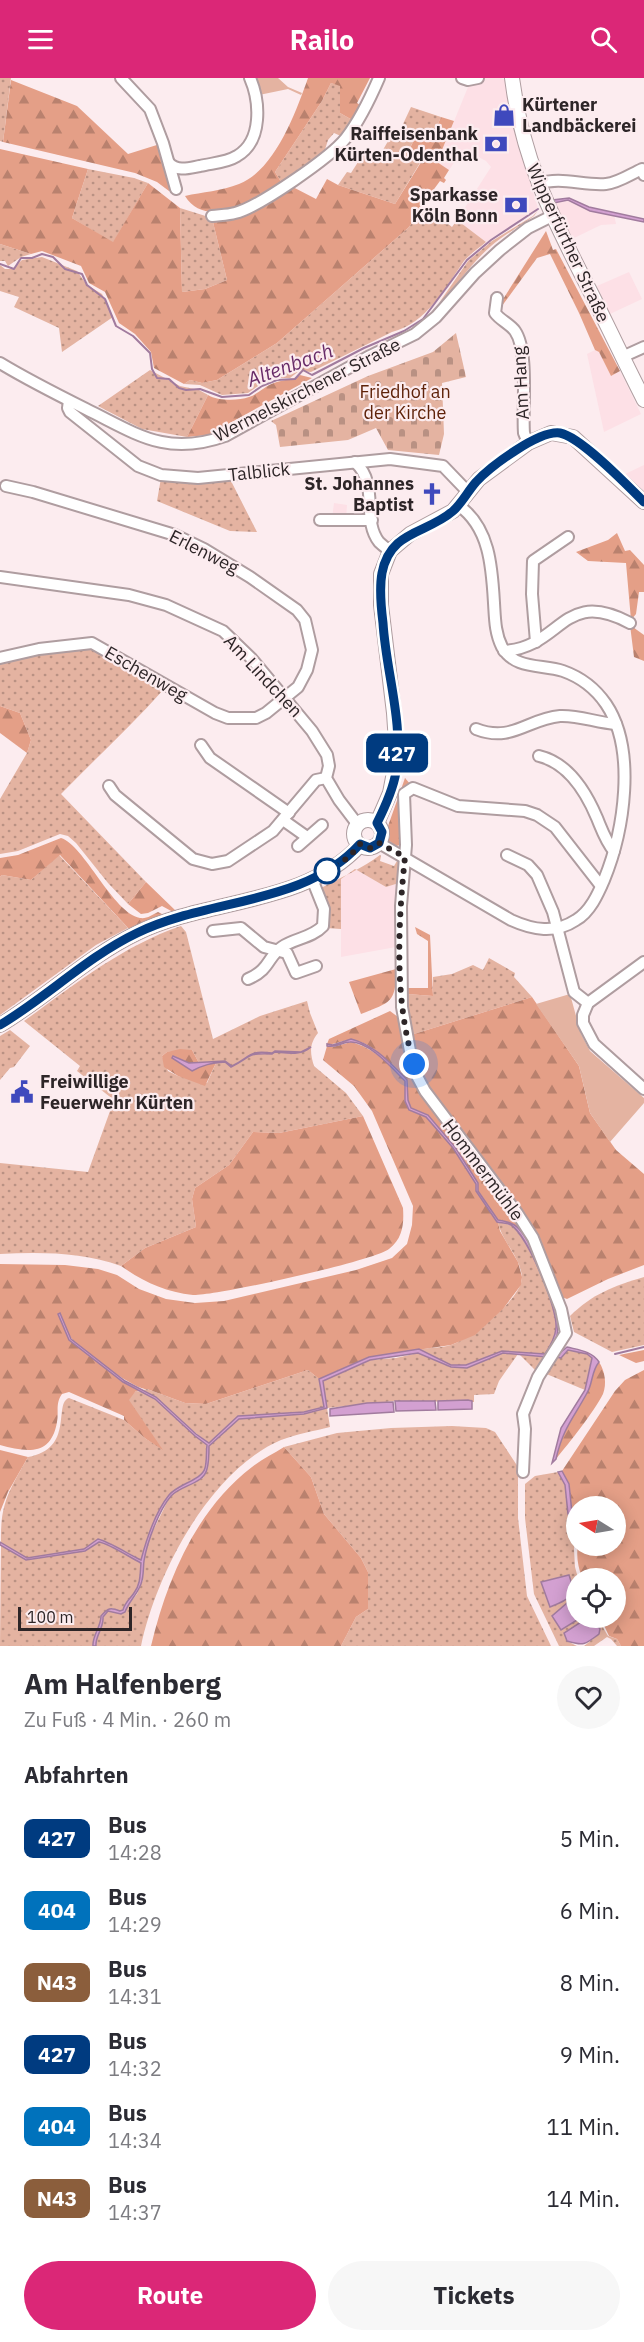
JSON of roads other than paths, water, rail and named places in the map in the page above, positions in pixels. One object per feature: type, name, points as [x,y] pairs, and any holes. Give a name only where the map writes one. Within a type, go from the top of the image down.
[{"type":"main road","name":"Wipperfürther Straße","points":[[512,78],[523,139],[538,184],[644,400]]},
{"type":"main road","points":[[377,823],[390,793],[397,758],[381,594],[381,574],[390,551],[410,534],[439,520],[458,505],[479,479],[528,443],[551,433],[573,437],[644,502]]},
{"type":"main road","points":[[367,820],[377,823],[382,832],[379,843],[370,848],[360,844],[355,835],[358,825],[367,820]]},
{"type":"main road","points":[[0,1025],[112,947],[136,933],[173,918],[272,893],[312,879],[349,857],[360,844]]},
{"type":"street","points":[[121,78],[150,109],[164,143],[176,189]]},
{"type":"street","points":[[169,163],[173,167],[183,169],[228,160],[241,154],[251,138],[258,115],[251,78]]},
{"type":"street","points":[[212,216],[235,213],[262,201],[325,158],[346,138],[367,104],[379,78]]},
{"type":"street","points":[[462,78],[468,80],[478,78]]},
{"type":"street","points":[[538,184],[551,180],[593,184],[610,183],[642,169],[644,175]]},
{"type":"street","name":"Wermelskirchener Straße","points":[[0,363],[41,388],[133,434],[154,441],[180,445],[198,444],[225,436],[415,334],[436,317],[474,273],[500,250],[528,228],[552,216]]},
{"type":"street","name":"Am Hang","points":[[497,298],[495,313],[514,330],[522,352],[524,433],[528,443]]},
{"type":"street","points":[[622,357],[644,347]]},
{"type":"street","name":"Talblick","points":[[69,401],[70,412],[118,452],[138,466],[161,475],[198,478],[390,459],[443,466],[468,492]]},
{"type":"street","points":[[355,462],[362,468],[367,478],[372,520],[379,542],[390,551]]},
{"type":"street","name":"Erlenweg","points":[[6,486],[175,535],[204,549],[274,592],[297,610],[305,620],[312,650],[307,670],[298,687],[285,698]]},
{"type":"street","points":[[379,843],[522,926],[542,930],[557,928],[584,914],[601,886],[614,851],[621,822],[622,756],[616,724],[605,703],[586,683],[564,671],[518,662],[504,651],[495,626],[490,561],[485,538],[471,515],[458,505]]},
{"type":"street","points":[[320,520],[372,520]]},
{"type":"street","points":[[536,642],[532,594],[533,561],[568,537]]},
{"type":"street","name":"Am Lindchen","points":[[0,577],[129,595],[166,604],[223,631],[251,658],[312,731],[327,755],[329,766],[326,778],[358,825]]},
{"type":"street","points":[[504,651],[518,650],[536,642],[579,613],[588,610],[609,613],[630,623]]},
{"type":"street","name":"Eschenweg","points":[[0,658],[39,649],[92,643],[228,718],[255,718],[285,698]]},
{"type":"street","points":[[476,729],[487,733],[502,734],[550,718],[566,716],[597,723],[616,724]]},
{"type":"street","points":[[201,745],[210,758],[286,816],[307,837]]},
{"type":"street","points":[[539,756],[560,764],[570,773],[592,806],[608,845],[614,851]]},
{"type":"street","points":[[109,786],[115,795],[193,859],[212,864],[228,861],[273,831],[315,780],[326,778]]},
{"type":"street","name":"Hommermühle","points":[[523,1472],[525,1428],[523,1414],[544,1367],[566,1333],[564,1321],[542,1255],[533,1238],[517,1213],[438,1109],[418,1078],[406,1036],[402,1007],[401,906],[405,857],[403,798],[406,790],[413,788],[458,806],[513,810],[537,815],[555,827],[601,886]]},
{"type":"street","points":[[298,846],[322,825]]},
{"type":"street","points":[[507,855],[523,862],[537,875],[557,928],[574,992],[588,1003]]},
{"type":"street","points":[[248,979],[261,974],[277,950],[284,945],[317,933],[323,926],[324,909],[312,879]]},
{"type":"street","points":[[213,931],[241,928],[264,947],[287,953],[296,973],[316,966]]},
{"type":"street","points":[[644,962],[588,1003],[583,1015],[583,1023],[589,1037],[644,1089]]},
{"type":"waterway","name":"Altenbach","points":[[0,264],[14,269],[21,258],[32,258],[42,254],[53,257],[65,269],[82,274],[87,285],[105,299],[116,326],[133,336],[150,353],[152,369],[157,378],[169,379],[179,388],[200,389],[222,397],[249,395],[277,380],[295,379],[303,370],[312,375],[364,348],[404,331],[423,319],[467,260],[491,240],[538,209]]},
{"type":"waterway","points":[[615,1354],[644,1347]]},
{"type":"place","name":"Kürtener Landbäckerei","points":[[504,115]]},
{"type":"place","name":"Raiffeisenbank Kürten-Odenthal","points":[[496,144]]},
{"type":"place","name":"Sparkasse Köln Bonn","points":[[516,205]]},
{"type":"place","name":"St. Johannes Baptist","points":[[432,494]]},
{"type":"place","name":"Freiwillige Feuerwehr Kürten","points":[[22,1092]]},
{"type":"park label","name":"Friedhof an der Kirche","points":[[405,402]]}]
